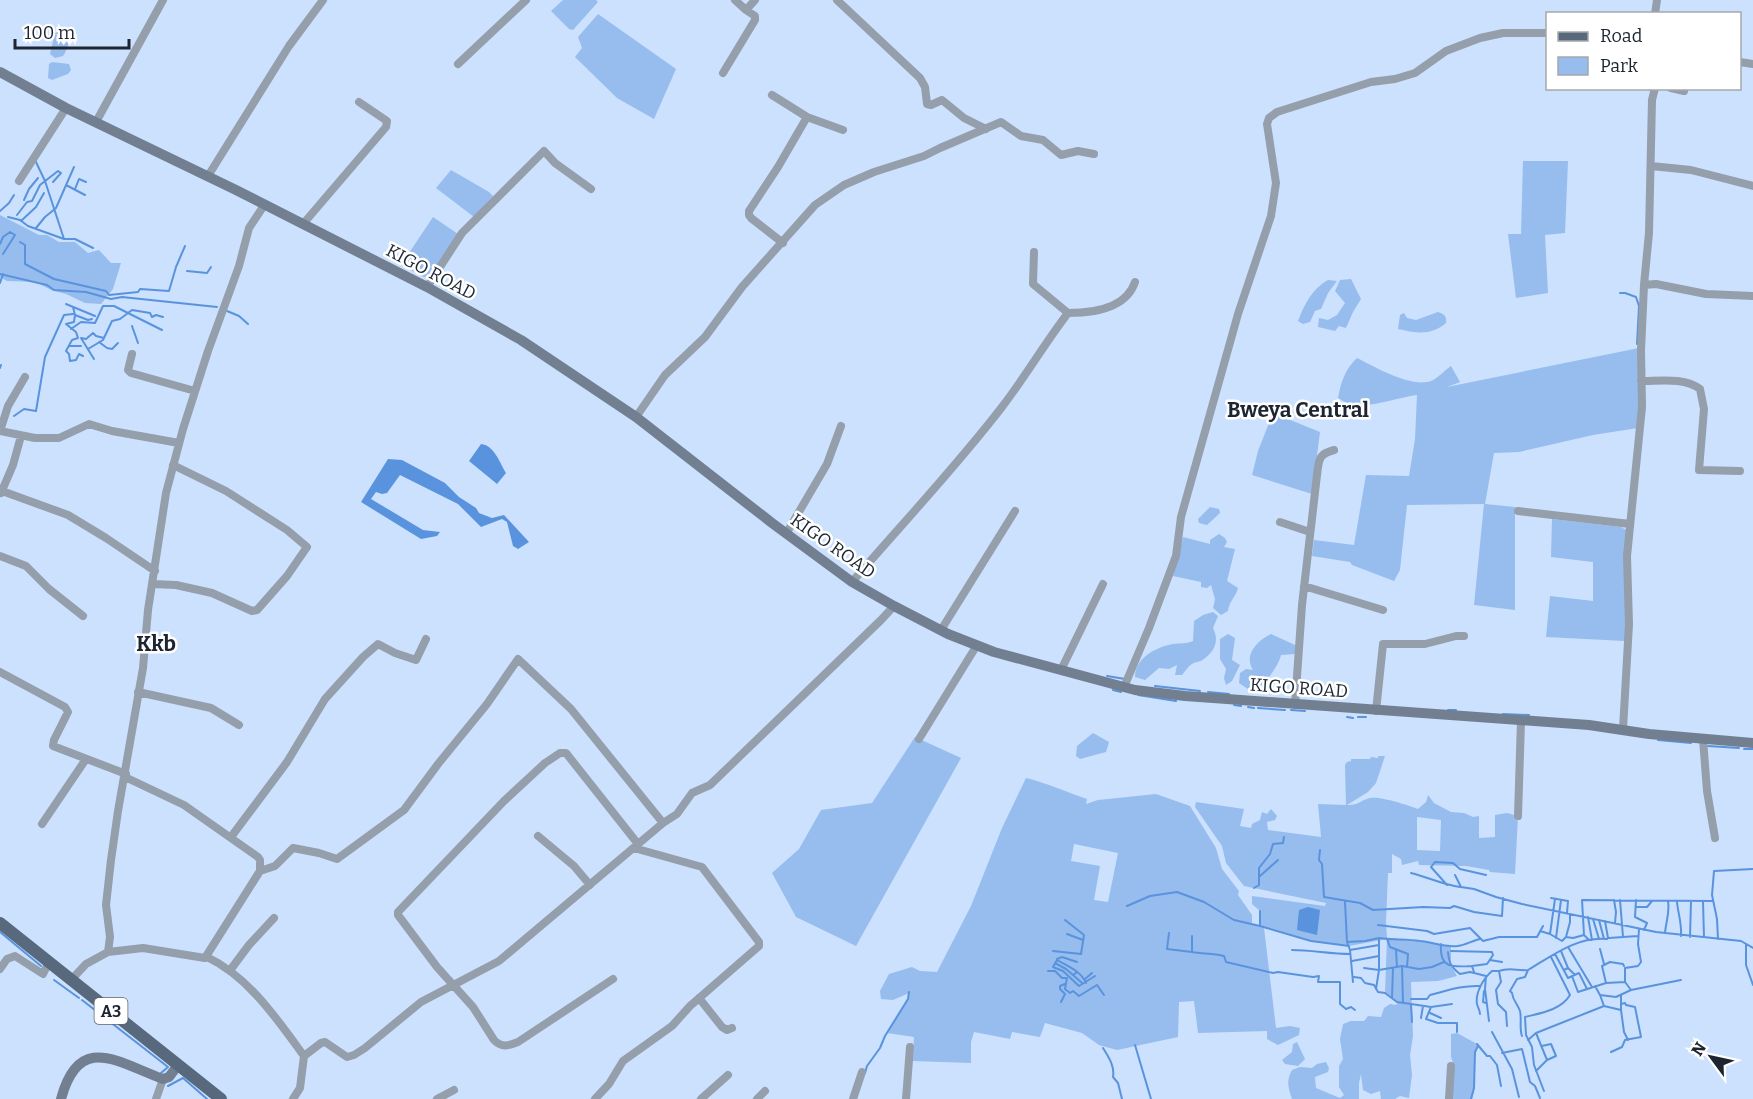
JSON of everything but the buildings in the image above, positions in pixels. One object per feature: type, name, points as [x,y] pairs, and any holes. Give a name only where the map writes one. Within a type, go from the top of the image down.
[{"type":"main road","name":"A3","points":[[0,923],[222,1099]]},
{"type":"street","points":[[96,122],[163,0]]},
{"type":"street","points":[[208,176],[289,46],[323,0]]},
{"type":"street","points":[[458,64],[526,0]]},
{"type":"street","points":[[723,73],[755,20],[755,16],[735,0]]},
{"type":"street","points":[[746,10],[755,0]]},
{"type":"street","points":[[837,0],[920,78],[925,87],[927,104],[931,105],[942,100],[964,118],[986,129]]},
{"type":"street","points":[[1124,687],[1176,555],[1181,518],[1206,428],[1238,314],[1271,216],[1276,183],[1266,129],[1269,118],[1277,112],[1350,88],[1415,73],[1446,51],[1480,38],[1503,33],[1546,33]]},
{"type":"street","name":"KIGO ROAD","points":[[0,72],[66,108],[265,204],[427,287],[521,340],[636,417],[786,534],[852,582],[941,630],[994,652],[1124,687],[1185,696],[1589,725],[1753,743]]},
{"type":"street","points":[[1623,729],[1629,624],[1627,556],[1642,407],[1644,285],[1649,233],[1652,100],[1654,90]]},
{"type":"street","points":[[1678,90],[1684,92]]},
{"type":"street","points":[[772,95],[807,117],[843,130]]},
{"type":"street","points":[[303,224],[386,128],[387,121],[359,102]]},
{"type":"street","points":[[19,181],[66,108]]},
{"type":"street","points":[[783,243],[751,218],[749,211],[807,117]]},
{"type":"street","points":[[636,417],[665,375],[705,337],[742,287],[772,252],[783,243],[815,205],[844,185],[874,172],[924,156],[998,123],[1004,123],[1021,136],[1043,140],[1061,155],[1078,151],[1094,154]]},
{"type":"street","points":[[427,287],[462,233],[544,151],[555,163],[591,189]]},
{"type":"street","points":[[1652,166],[1691,170],[1753,186]]},
{"type":"street","points":[[108,952],[110,942],[106,905],[117,811],[143,668],[152,584],[166,493],[195,391],[239,266],[249,228],[265,204]]},
{"type":"street","points":[[1034,252],[1033,284],[1068,312],[1093,312],[1109,308],[1129,293],[1135,282]]},
{"type":"street","points":[[1644,285],[1656,284],[1706,294],[1753,296]]},
{"type":"street","points":[[852,582],[896,530],[925,501],[1003,406],[1068,312]]},
{"type":"street","points":[[132,354],[128,370],[131,373],[195,391]]},
{"type":"street","points":[[25,377],[8,406],[0,431],[21,436],[59,438],[89,424],[112,431],[179,443]]},
{"type":"street","points":[[1641,381],[1677,381],[1690,383],[1700,389],[1704,409],[1699,470],[1740,471]]},
{"type":"street","points":[[786,534],[827,464],[840,426]]},
{"type":"street","points":[[21,436],[13,465],[1,493],[68,515],[155,571]]},
{"type":"street","points":[[1295,705],[1304,586],[1320,457],[1325,452],[1334,450]]},
{"type":"street","points":[[152,584],[176,585],[212,592],[252,611],[257,610],[287,576],[307,547],[287,530],[226,491],[173,465]]},
{"type":"street","points":[[941,630],[1015,510]]},
{"type":"street","points":[[1518,511],[1630,524]]},
{"type":"street","points":[[1280,522],[1310,532]]},
{"type":"street","points":[[0,556],[26,566],[48,589],[83,616]]},
{"type":"street","points":[[1061,670],[1103,584]]},
{"type":"street","points":[[1304,586],[1383,610]]},
{"type":"street","points":[[304,1056],[323,1042],[345,1056],[354,1055],[378,1039],[421,1002],[499,961],[663,823],[677,814],[692,793],[710,785],[894,606]]},
{"type":"street","points":[[1376,711],[1383,644],[1425,644],[1464,636]]},
{"type":"street","points":[[231,837],[287,762],[325,699],[363,657],[378,644],[416,660],[426,639]]},
{"type":"street","points":[[919,739],[977,645]]},
{"type":"street","points":[[260,871],[274,866],[293,848],[337,859],[393,820],[419,792],[438,764],[487,704],[518,659],[571,709],[663,823]]},
{"type":"street","points":[[0,672],[65,707],[68,712],[52,745],[125,776],[184,805],[258,856],[260,860],[260,871],[207,957],[202,959],[143,948],[108,952],[86,964],[71,980]]},
{"type":"street","points":[[138,692],[211,708],[239,725]]},
{"type":"street","points":[[1518,816],[1521,721]]},
{"type":"street","points":[[1703,739],[1707,791],[1715,838]]},
{"type":"street","points":[[595,1099],[609,1084],[623,1060],[672,1026],[699,998],[758,947],[759,942],[702,867],[636,846],[566,753],[558,753],[504,801],[398,912],[398,918],[502,1046],[518,1042],[613,979]]},
{"type":"street","points":[[42,824],[86,759]]},
{"type":"street","points":[[538,836],[574,866],[590,885]]},
{"type":"street","points":[[231,969],[274,918]]},
{"type":"street","points":[[0,969],[7,959],[15,956],[43,974],[49,962]]},
{"type":"street","points":[[207,957],[231,969],[259,998],[304,1056],[300,1088],[293,1099]]},
{"type":"street","points":[[699,998],[722,1027],[727,1030],[732,1028]]},
{"type":"street","points":[[906,1099],[910,1047]]},
{"type":"street","points":[[62,1099],[65,1084],[80,1062],[96,1057],[114,1060],[163,1079],[169,1077],[178,1065]]},
{"type":"street","points":[[1449,1099],[1451,1066]]},
{"type":"street","points":[[853,1099],[862,1072]]},
{"type":"street","points":[[701,1099],[729,1075]]},
{"type":"street","points":[[156,1099],[163,1079]]},
{"type":"street","points":[[437,1099],[454,1090]]},
{"type":"street","points":[[757,1099],[765,1091]]},
{"type":"green space","points":[[563,0],[596,0],[598,2],[573,30],[569,29],[551,11]]},
{"type":"green space","points":[[598,14],[676,69],[654,119],[617,98],[575,57],[582,48],[578,37]]},
{"type":"green space","points":[[61,31],[67,37],[68,46],[63,56],[55,58],[50,54],[55,33]]},
{"type":"green space","points":[[52,62],[69,64],[71,70],[68,74],[52,80],[48,78],[49,64]]},
{"type":"green space","points":[[1523,161],[1568,161],[1565,233],[1545,235],[1548,293],[1516,298],[1508,234],[1521,234]]},
{"type":"green space","points":[[451,170],[493,196],[474,217],[436,188]]},
{"type":"green space","points":[[0,215],[39,235],[47,235],[59,242],[75,242],[88,253],[99,250],[111,263],[121,263],[113,289],[101,304],[85,303],[36,282],[7,281],[0,277]]},
{"type":"green space","points":[[433,217],[458,234],[431,275],[424,277],[401,265]]},
{"type":"green space","points":[[1351,279],[1361,299],[1346,328],[1339,326],[1335,331],[1318,327],[1319,318],[1328,320],[1337,315],[1345,303],[1335,291],[1340,280]]},
{"type":"green space","points":[[1328,280],[1337,281],[1328,293],[1321,309],[1315,311],[1310,322],[1303,324],[1298,321],[1310,297]]},
{"type":"green space","points":[[1438,312],[1445,316],[1446,323],[1435,330],[1417,332],[1398,329],[1400,315],[1404,313],[1407,318],[1416,320]]},
{"type":"green space","points":[[1639,348],[1638,428],[1593,435],[1519,452],[1494,453],[1485,504],[1515,507],[1515,610],[1474,605],[1484,504],[1407,505],[1400,570],[1394,581],[1352,565],[1350,562],[1312,556],[1314,540],[1354,545],[1366,475],[1409,476],[1415,439],[1417,395],[1366,405],[1347,403],[1338,398],[1344,376],[1357,358],[1393,376],[1414,382],[1431,381],[1451,366],[1460,382],[1447,387]]},
{"type":"green space","points":[[1273,413],[1320,432],[1312,494],[1252,475],[1258,451]]},
{"type":"green space","points":[[1210,507],[1219,509],[1220,513],[1207,525],[1199,523],[1198,519]]},
{"type":"green space","points":[[1552,519],[1621,527],[1626,530],[1625,641],[1546,637],[1550,596],[1593,601],[1593,562],[1551,557]]},
{"type":"green space","points":[[1219,534],[1227,542],[1224,547],[1235,549],[1227,581],[1238,588],[1228,611],[1221,615],[1213,608],[1215,599],[1211,585],[1207,588],[1201,587],[1201,582],[1173,576],[1183,537],[1210,544],[1210,540]]},
{"type":"green space","points":[[1213,612],[1218,616],[1213,628],[1216,642],[1206,658],[1191,665],[1182,675],[1175,675],[1177,665],[1169,669],[1159,668],[1145,680],[1135,677],[1139,664],[1148,654],[1166,645],[1193,641],[1194,621]]},
{"type":"green space","points":[[1228,634],[1235,638],[1232,660],[1240,665],[1232,681],[1226,685],[1224,678],[1226,669],[1220,659],[1220,639]]},
{"type":"green space","points":[[1271,634],[1301,650],[1295,654],[1281,655],[1274,670],[1254,693],[1239,683],[1240,673],[1246,669],[1253,670],[1250,659],[1253,649]]},
{"type":"green space","points":[[1093,733],[1109,742],[1106,752],[1080,759],[1076,756],[1077,746]]},
{"type":"green space","points":[[915,737],[961,758],[856,946],[796,917],[772,873],[799,849],[821,810],[872,803]]},
{"type":"green space","points":[[1378,756],[1385,756],[1376,783],[1368,792],[1347,805],[1380,798],[1418,809],[1426,802],[1428,795],[1434,803],[1451,812],[1464,813],[1473,817],[1479,816],[1479,838],[1495,837],[1495,815],[1507,813],[1518,816],[1515,874],[1490,872],[1466,866],[1419,865],[1418,861],[1402,865],[1401,859],[1392,854],[1392,873],[1388,873],[1387,939],[1349,946],[1311,941],[1264,928],[1276,1028],[1290,1026],[1300,1028],[1299,1035],[1278,1045],[1267,1039],[1267,1031],[1198,1033],[1194,1001],[1179,1002],[1178,1037],[1117,1050],[1099,1045],[1082,1033],[1045,1023],[1040,1037],[1012,1032],[1010,1039],[974,1032],[971,1042],[971,1063],[913,1061],[914,1037],[887,1033],[908,999],[909,993],[893,1000],[881,999],[880,991],[889,974],[912,967],[920,971],[937,972],[971,906],[1002,828],[1026,778],[1087,799],[1086,804],[1098,800],[1156,794],[1190,806],[1216,848],[1222,869],[1239,891],[1238,895],[1252,915],[1252,924],[1259,926],[1260,911],[1252,904],[1252,896],[1325,906],[1326,903],[1244,886],[1226,863],[1222,846],[1195,807],[1196,802],[1244,809],[1240,826],[1251,828],[1252,824],[1260,820],[1262,812],[1267,814],[1271,809],[1277,816],[1275,820],[1267,822],[1268,830],[1321,837],[1318,804],[1346,805],[1345,765],[1347,762],[1351,759],[1378,758]],"holes":[[[1417,817],[1441,820],[1440,851],[1417,850]],[[1074,844],[1118,853],[1108,902],[1094,900],[1100,866],[1071,861]]]},
{"type":"green space","points":[[1387,939],[1418,940],[1451,946],[1451,966],[1457,976],[1438,981],[1411,982],[1413,1036],[1409,1098],[1400,1096],[1395,1099],[1381,1099],[1380,1091],[1371,1094],[1363,1090],[1361,1074],[1359,1099],[1292,1099],[1288,1084],[1292,1070],[1300,1067],[1312,1068],[1326,1062],[1328,1072],[1315,1077],[1316,1088],[1340,1098],[1344,1095],[1339,1087],[1339,1066],[1343,1059],[1340,1039],[1343,1024],[1351,1021],[1364,1021],[1368,1016],[1381,1017],[1384,1008],[1390,1004],[1396,1005],[1398,1002],[1385,993]]},
{"type":"green space","points":[[1457,1033],[1478,1046],[1475,1052],[1475,1088],[1472,1099],[1452,1099],[1454,1065],[1451,1057],[1451,1034]]},
{"type":"green space","points":[[1297,1042],[1305,1059],[1298,1066],[1285,1064],[1282,1060],[1292,1052],[1293,1044]]},
{"type":"shaded area","points":[[481,444],[493,451],[506,473],[497,484],[469,461]]},
{"type":"shaded area","points":[[388,459],[402,460],[445,483],[479,513],[492,518],[504,515],[529,542],[518,549],[513,546],[507,522],[502,519],[481,527],[458,504],[400,475],[387,493],[376,492],[371,499],[423,530],[440,532],[437,536],[421,539],[361,502]]},
{"type":"shaded area","points":[[1308,907],[1320,910],[1317,935],[1297,930],[1299,910]]},
{"type":"waterway","points":[[35,160],[45,181],[64,239]]},
{"type":"waterway","points":[[36,228],[56,208],[74,167]]},
{"type":"waterway","points":[[17,215],[27,202],[32,201],[40,185],[58,171],[61,173],[53,182]]},
{"type":"waterway","points":[[24,200],[38,178]]},
{"type":"waterway","points":[[75,189],[79,179],[86,182]]},
{"type":"waterway","points":[[66,185],[85,195]]},
{"type":"waterway","points":[[21,221],[36,207],[44,193]]},
{"type":"waterway","points":[[0,211],[14,195]]},
{"type":"waterway","points":[[8,217],[64,239],[75,239],[93,248]]},
{"type":"waterway","points":[[0,244],[3,237],[10,232],[15,235],[3,254]]},
{"type":"waterway","points":[[20,242],[25,245],[25,264],[54,279],[106,291],[109,295]]},
{"type":"waterway","points":[[109,295],[138,292],[140,289],[169,291],[185,246]]},
{"type":"waterway","points":[[187,271],[207,273],[211,267]]},
{"type":"waterway","points":[[0,274],[47,285],[54,290],[86,292],[111,299],[122,297],[217,307]]},
{"type":"waterway","points":[[0,283],[3,274]]},
{"type":"waterway","points":[[1620,293],[1636,297],[1639,306],[1637,344]]},
{"type":"waterway","points":[[66,304],[95,316]]},
{"type":"waterway","points":[[71,329],[81,322],[95,323],[103,306],[114,306],[162,330]]},
{"type":"waterway","points":[[73,307],[74,322],[66,324],[76,332],[78,338],[72,340],[66,351],[70,361],[76,360],[79,354],[83,356]]},
{"type":"waterway","points":[[88,349],[103,340],[112,321],[120,319],[132,310],[150,313],[152,317],[156,315],[163,317]]},
{"type":"waterway","points":[[227,311],[239,316],[248,324]]},
{"type":"waterway","points":[[14,416],[24,409],[36,411],[45,357],[64,315],[73,314]]},
{"type":"waterway","points":[[75,315],[88,320],[92,319]]},
{"type":"waterway","points":[[132,326],[138,343]]},
{"type":"waterway","points":[[94,359],[81,338],[86,339],[93,333],[104,338]]},
{"type":"waterway","points":[[99,342],[112,349],[118,343]]},
{"type":"waterway","points":[[69,346],[81,346]]},
{"type":"waterway","points":[[1107,676],[1125,679]]},
{"type":"waterway","points":[[1155,686],[1200,691]]},
{"type":"waterway","points":[[1113,690],[1121,692]]},
{"type":"waterway","points":[[1208,692],[1229,694]]},
{"type":"waterway","points":[[1138,695],[1176,701]]},
{"type":"waterway","points":[[1234,705],[1241,706]]},
{"type":"waterway","points":[[1248,707],[1254,708]]},
{"type":"waterway","points":[[1258,708],[1285,710]]},
{"type":"waterway","points":[[1291,710],[1305,711]]},
{"type":"waterway","points":[[1448,710],[1456,710]]},
{"type":"waterway","points":[[1503,714],[1529,715]]},
{"type":"waterway","points":[[1347,717],[1353,718]]},
{"type":"waterway","points":[[1358,717],[1366,717]]},
{"type":"waterway","points":[[1658,740],[1691,743]]},
{"type":"waterway","points":[[1708,746],[1739,748]]},
{"type":"waterway","points":[[1744,749],[1753,749]]},
{"type":"waterway","points":[[1254,888],[1259,885],[1259,868],[1270,854],[1273,844],[1283,843],[1284,837]]},
{"type":"waterway","points":[[1320,850],[1319,860],[1322,864],[1324,897],[1360,903],[1373,910],[1450,908],[1454,906],[1502,916],[1503,898]]},
{"type":"waterway","points":[[1260,876],[1278,860]]},
{"type":"waterway","points":[[1447,885],[1431,867],[1435,862],[1453,863],[1460,869],[1486,875]]},
{"type":"waterway","points":[[1718,939],[1712,895],[1714,871],[1753,869]]},
{"type":"waterway","points":[[1411,873],[1460,887]]},
{"type":"waterway","points":[[1455,875],[1461,887],[1522,904],[1656,932],[1741,941],[1753,948]]},
{"type":"waterway","points":[[1127,906],[1150,896],[1177,892],[1204,902],[1234,920],[1260,926]]},
{"type":"waterway","points":[[1551,898],[1568,901],[1567,913]]},
{"type":"waterway","points":[[1540,931],[1550,934],[1555,899]]},
{"type":"waterway","points":[[1556,938],[1561,900]]},
{"type":"waterway","points":[[1588,939],[1584,935],[1582,900],[1712,901]]},
{"type":"waterway","points":[[1614,900],[1615,923]]},
{"type":"waterway","points":[[1620,900],[1623,937],[1638,936]]},
{"type":"waterway","points":[[1636,900],[1635,917],[1647,923],[1644,930]]},
{"type":"waterway","points":[[1636,907],[1647,907],[1652,901]]},
{"type":"waterway","points":[[1665,933],[1668,901]]},
{"type":"waterway","points":[[1690,937],[1691,901]]},
{"type":"waterway","points":[[1703,901],[1704,937]]},
{"type":"waterway","points":[[1345,902],[1347,942],[1353,982]]},
{"type":"waterway","points":[[1677,902],[1681,936]]},
{"type":"waterway","points":[[1260,911],[1260,926],[1311,941],[1349,946]]},
{"type":"waterway","points":[[1566,937],[1570,914]]},
{"type":"waterway","points":[[1588,917],[1592,940]]},
{"type":"waterway","points":[[1593,919],[1599,939]]},
{"type":"waterway","points":[[1053,951],[1081,954],[1084,935],[1065,920]]},
{"type":"waterway","points":[[1599,920],[1604,939]]},
{"type":"waterway","points":[[1522,1036],[1520,1011],[1510,991],[1517,979],[1525,977],[1528,970],[1565,948],[1585,941],[1607,939],[1605,921]]},
{"type":"waterway","points":[[1378,925],[1427,931],[1434,934],[1470,928],[1483,941],[1499,937],[1537,937],[1543,926]]},
{"type":"waterway","points":[[1595,986],[1600,995],[1616,997],[1631,990],[1625,982],[1625,968],[1638,966],[1641,962],[1638,944],[1639,929]]},
{"type":"waterway","points":[[0,932],[41,966]]},
{"type":"waterway","points":[[1169,933],[1167,949],[1192,952]]},
{"type":"waterway","points":[[1067,934],[1083,940]]},
{"type":"waterway","points":[[1550,934],[1562,941],[1566,937],[1584,935]]},
{"type":"waterway","points":[[1192,936],[1192,952],[1224,956],[1226,962],[1273,973],[1319,976],[1318,982],[1340,982],[1340,1004],[1346,1009],[1351,1007],[1355,1010]]},
{"type":"waterway","points":[[1609,938],[1623,937]]},
{"type":"waterway","points":[[1347,942],[1379,938]]},
{"type":"waterway","points":[[1376,989],[1379,970],[1379,938],[1415,940],[1444,946],[1463,945],[1480,939]]},
{"type":"waterway","points":[[1387,939],[1390,947],[1408,954],[1407,967]]},
{"type":"waterway","points":[[1441,944],[1442,958],[1445,962],[1453,966],[1472,966],[1474,972]]},
{"type":"waterway","points":[[1350,950],[1379,945]]},
{"type":"waterway","points":[[1746,945],[1746,965],[1753,985]]},
{"type":"waterway","points":[[1568,947],[1592,987]]},
{"type":"waterway","points":[[1600,949],[1604,964]]},
{"type":"waterway","points":[[1292,950],[1350,954]]},
{"type":"waterway","points":[[1396,950],[1397,967]]},
{"type":"waterway","points":[[1451,951],[1492,952],[1493,955],[1487,964],[1472,966]]},
{"type":"waterway","points":[[1561,951],[1568,968]]},
{"type":"waterway","points":[[1448,952],[1451,964],[1460,974],[1470,972],[1486,976],[1485,989],[1489,1021]]},
{"type":"waterway","points":[[1555,954],[1568,978],[1579,973],[1587,989]]},
{"type":"waterway","points":[[1352,961],[1379,956]]},
{"type":"waterway","points":[[1057,959],[1062,957],[1077,962]]},
{"type":"waterway","points":[[1544,1091],[1534,1065],[1532,1047],[1526,1035],[1525,1017],[1556,1007],[1570,995],[1551,957]]},
{"type":"waterway","points":[[1086,983],[1084,979],[1077,972],[1057,960],[1053,967],[1063,971],[1079,986],[1095,976]]},
{"type":"waterway","points":[[1490,960],[1502,962]]},
{"type":"waterway","points":[[1364,968],[1379,970],[1402,966],[1419,969],[1444,962]]},
{"type":"waterway","points":[[1606,983],[1602,966],[1610,962],[1624,966]]},
{"type":"waterway","points":[[1055,963],[1073,975],[1077,972]]},
{"type":"waterway","points":[[1402,966],[1403,1003]]},
{"type":"waterway","points":[[1392,998],[1393,968]]},
{"type":"waterway","points":[[1564,970],[1568,968],[1575,975]]},
{"type":"waterway","points":[[1499,971],[1528,970]]},
{"type":"waterway","points":[[1048,971],[1055,971],[1062,978],[1066,978]]},
{"type":"waterway","points":[[1480,1014],[1477,1004],[1479,990],[1492,971],[1499,971],[1501,982],[1496,990],[1498,1004],[1506,1012],[1507,1026]]},
{"type":"waterway","points":[[1085,979],[1092,973]]},
{"type":"waterway","points":[[1073,975],[1082,983]]},
{"type":"waterway","points":[[1572,976],[1578,992],[1606,983],[1625,982]]},
{"type":"waterway","points":[[1354,977],[1374,985],[1378,992],[1385,993],[1397,1002],[1411,1004]]},
{"type":"waterway","points":[[1067,978],[1065,989],[1070,993],[1073,991],[1079,996],[1097,985],[1104,995]]},
{"type":"waterway","points":[[54,980],[79,998]]},
{"type":"waterway","points":[[1631,990],[1681,980]]},
{"type":"waterway","points":[[1061,1002],[1065,994],[1060,986],[1065,984]]},
{"type":"waterway","points":[[1411,999],[1427,999],[1430,995],[1448,990],[1480,986]]},
{"type":"waterway","points":[[1484,991],[1483,1002],[1486,1003]]},
{"type":"waterway","points":[[865,1073],[908,999],[909,992]]},
{"type":"waterway","points":[[1600,995],[1604,1006],[1621,1010],[1621,995]]},
{"type":"waterway","points":[[82,1000],[168,1067],[161,1073]]},
{"type":"waterway","points":[[1611,1052],[1622,1047],[1625,1040],[1641,1037],[1635,1007],[1625,1003],[1621,1004]]},
{"type":"waterway","points":[[1412,1022],[1411,1004],[1431,1007]]},
{"type":"waterway","points":[[1452,1004],[1431,1007],[1426,1019],[1438,1023],[1457,1023],[1457,1032]]},
{"type":"waterway","points":[[1421,1018],[1423,1006]]},
{"type":"waterway","points":[[1536,1033],[1604,1006]]},
{"type":"waterway","points":[[1621,1010],[1624,1032],[1628,1040]]},
{"type":"waterway","points":[[1430,1013],[1441,1018]]},
{"type":"waterway","points":[[1492,1032],[1512,1069],[1519,1097]]},
{"type":"waterway","points":[[1528,1040],[1536,1033],[1547,1060]]},
{"type":"waterway","points":[[1477,1044],[1497,1065],[1501,1086]]},
{"type":"waterway","points":[[1536,1071],[1547,1060],[1556,1056],[1551,1044],[1542,1046]]},
{"type":"waterway","points":[[1135,1045],[1151,1099]]},
{"type":"waterway","points":[[1471,1099],[1474,1088],[1475,1052],[1478,1046]]},
{"type":"waterway","points":[[1103,1048],[1112,1065],[1113,1077],[1118,1083],[1122,1099]]},
{"type":"waterway","points":[[1502,1053],[1522,1049],[1530,1082],[1535,1086],[1540,1098]]},
{"type":"waterway","points":[[168,1086],[183,1078],[207,1099]]},
{"type":"district","name":"Bweya Central","points":[[1298,410]]},
{"type":"district","name":"Kkb","points":[[156,644]]}]
